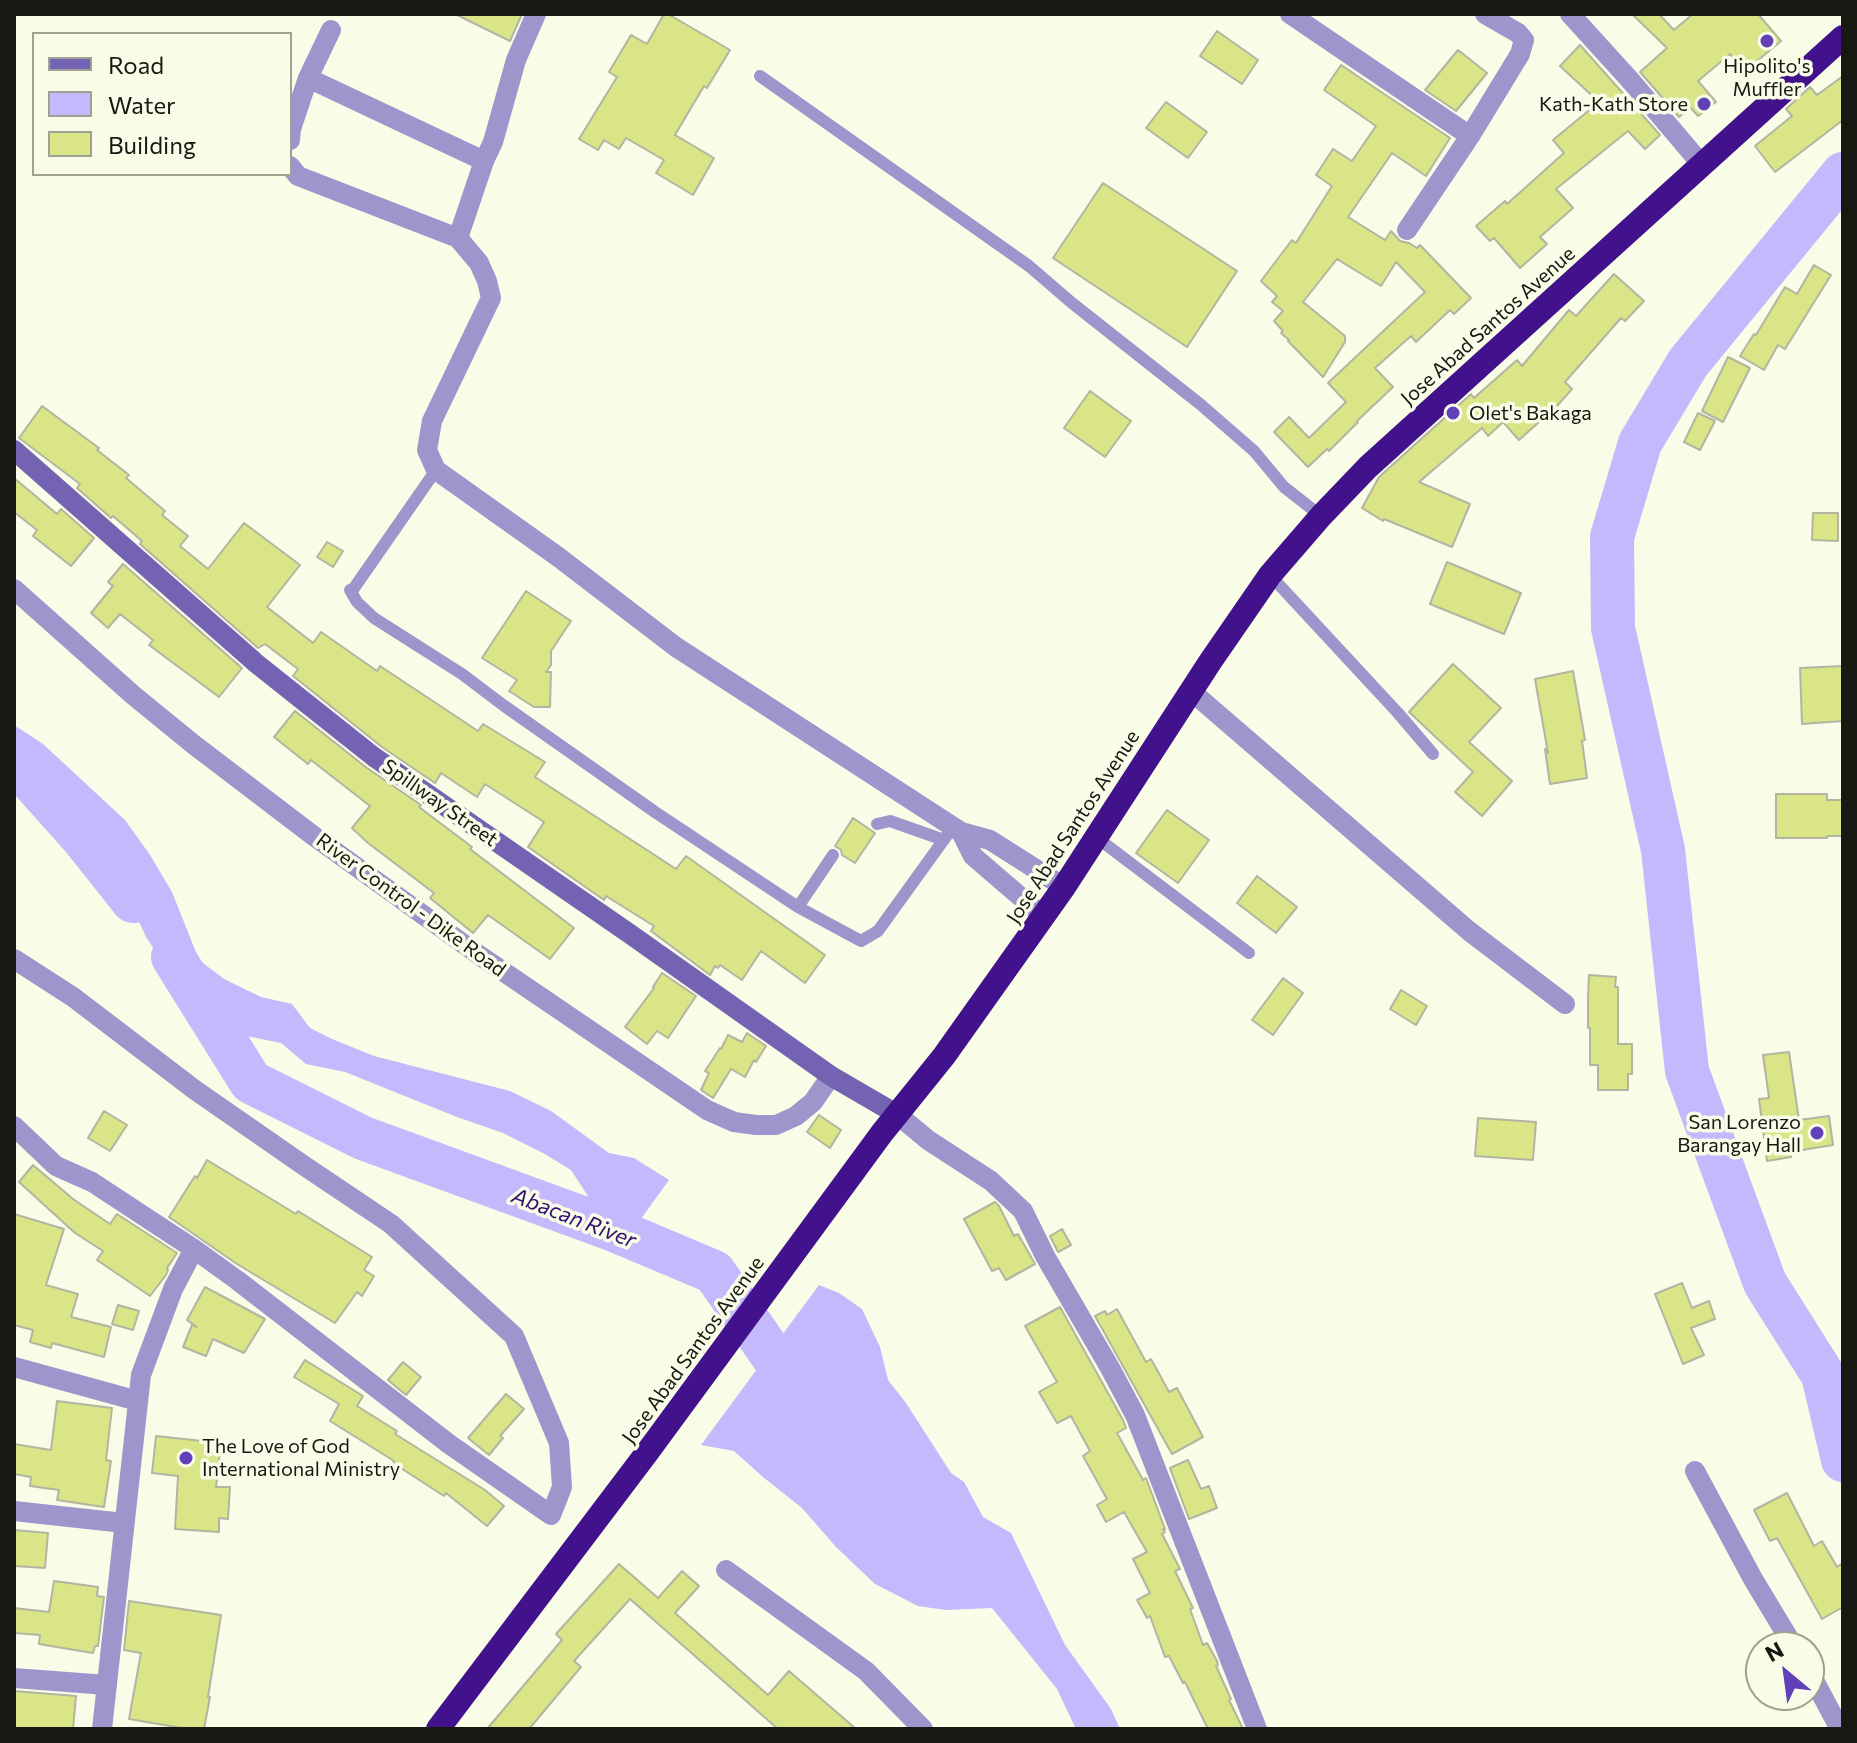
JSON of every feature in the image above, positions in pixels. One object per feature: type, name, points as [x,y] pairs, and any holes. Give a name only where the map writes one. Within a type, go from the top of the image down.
[{"type":"highway","name":"Jose Abad Santos Avenue","points":[[438,1729],[944,1056],[1044,917],[1270,575],[1368,467],[1843,37]]},
{"type":"street","points":[[458,238],[493,142],[516,60],[536,14]]},
{"type":"street","points":[[1290,14],[1470,136]]},
{"type":"street","points":[[1407,230],[1520,54],[1524,40],[1517,22],[1485,14]]},
{"type":"street","points":[[1570,14],[1703,166]]},
{"type":"street","points":[[292,126],[308,78],[331,30]]},
{"type":"street","points":[[308,78],[484,161]]},
{"type":"street","points":[[292,168],[298,176],[458,238],[479,263],[491,298],[432,421],[427,450],[436,470],[557,556],[676,647],[953,833],[973,856],[1044,917]]},
{"type":"street","name":"Spillway Street","points":[[14,450],[257,664],[374,757],[831,1076],[890,1124]]},
{"type":"street","name":"River Control - Dike Road","points":[[14,589],[181,735],[315,837],[479,955],[707,1110],[734,1122],[776,1125],[796,1116],[813,1102],[831,1076]]},
{"type":"street","points":[[1191,691],[1469,931],[1565,1004]]},
{"type":"street","points":[[953,833],[990,840],[1064,887]]},
{"type":"street","points":[[14,959],[73,997],[208,1099],[391,1224],[514,1336],[559,1443],[562,1487],[551,1515],[449,1444],[194,1249],[92,1182],[56,1166],[14,1126]]},
{"type":"street","points":[[890,1124],[928,1140],[991,1181],[1023,1211],[1135,1415],[1257,1729]]},
{"type":"street","points":[[102,1729],[141,1375],[173,1289],[194,1249]]},
{"type":"street","points":[[14,1367],[138,1401]]},
{"type":"street","points":[[1695,1471],[1784,1631]]},
{"type":"street","points":[[14,1511],[124,1523]]},
{"type":"street","points":[[726,1570],[866,1671],[923,1729]]},
{"type":"street","points":[[14,1678],[107,1685]]},
{"type":"street","points":[[1825,1701],[1840,1729]]},
{"type":"lane","points":[[760,76],[1029,266],[1200,404],[1254,451],[1284,487],[1321,516]]},
{"type":"lane","points":[[436,470],[350,590],[357,602],[374,618],[462,674],[655,812],[798,907],[861,941],[878,931],[953,833],[890,821],[877,824]]},
{"type":"lane","points":[[1270,575],[1433,754]]},
{"type":"lane","points":[[1096,837],[1249,953]]},
{"type":"lane","points":[[798,907],[833,855]]},
{"type":"water","points":[[14,725],[43,744],[125,820],[172,892],[199,960],[224,979],[261,997],[292,1004],[310,1028],[374,1056],[510,1091],[551,1111],[609,1153],[634,1158],[669,1180],[620,1248],[602,1233],[597,1210],[571,1170],[543,1153],[503,1133],[345,1072],[306,1064],[281,1043],[232,1033],[165,966],[146,937],[130,902],[108,879],[70,811],[47,779],[14,767]]},
{"type":"water","points":[[819,1285],[839,1293],[862,1309],[880,1347],[888,1380],[951,1473],[964,1482],[983,1517],[1011,1533],[1065,1645],[1111,1709],[1120,1729],[1076,1729],[1057,1689],[992,1608],[945,1610],[918,1606],[875,1584],[836,1547],[802,1508],[734,1451],[701,1445]]},
{"type":"building","points":[[455,14],[522,14],[510,41]]},
{"type":"building","points":[[664,14],[730,50],[675,135],[714,158],[693,195],[656,173],[664,160],[626,138],[619,149],[604,140],[598,150],[579,139],[617,77],[609,72],[631,35],[647,44]]},
{"type":"building","points":[[1632,14],[1659,14],[1674,30],[1693,14],[1758,14],[1781,41],[1744,72],[1730,54],[1698,81],[1716,102],[1698,116],[1690,107],[1679,117],[1640,72],[1667,48]]},
{"type":"building","points":[[1217,31],[1258,60],[1242,84],[1200,56]]},
{"type":"building","points":[[1580,45],[1660,135],[1645,149],[1628,131],[1556,189],[1573,208],[1540,237],[1547,244],[1520,268],[1494,238],[1490,241],[1476,226],[1505,201],[1507,204],[1564,153],[1553,140],[1599,102],[1560,66]]},
{"type":"building","points":[[1458,50],[1487,73],[1456,111],[1425,90]]},
{"type":"building","points":[[1341,65],[1450,138],[1426,176],[1392,153],[1348,217],[1385,240],[1391,231],[1400,241],[1417,248],[1420,245],[1471,298],[1454,314],[1450,310],[1416,342],[1411,336],[1375,368],[1393,387],[1329,451],[1327,449],[1308,467],[1274,432],[1289,417],[1309,438],[1346,402],[1328,383],[1425,292],[1396,262],[1381,286],[1337,259],[1303,302],[1345,336],[1345,342],[1323,377],[1281,333],[1283,331],[1274,321],[1283,311],[1272,302],[1277,296],[1261,281],[1292,240],[1296,243],[1332,186],[1316,175],[1333,149],[1352,161],[1376,126],[1324,90]]},
{"type":"building","points":[[1843,76],[1843,120],[1775,172],[1755,146],[1792,116],[1786,109],[1810,87],[1817,95]]},
{"type":"building","points":[[1166,102],[1207,132],[1188,158],[1146,128]]},
{"type":"building","points":[[1103,183],[1237,271],[1187,347],[1053,258]]},
{"type":"building","points":[[1814,265],[1831,275],[1785,349],[1778,345],[1764,370],[1740,356],[1785,287],[1797,294]]},
{"type":"building","points":[[1614,274],[1644,301],[1625,321],[1621,318],[1565,382],[1572,389],[1557,406],[1519,440],[1503,422],[1488,436],[1482,428],[1419,482],[1470,504],[1452,547],[1383,521],[1362,508],[1379,477],[1471,394],[1474,398],[1517,360],[1522,366],[1569,310],[1576,316]]},
{"type":"building","points":[[1728,357],[1750,368],[1723,422],[1702,411]]},
{"type":"building","points":[[1090,391],[1131,421],[1105,457],[1064,428]]},
{"type":"building","points":[[42,406],[99,448],[97,450],[129,475],[126,478],[165,511],[162,515],[188,536],[180,546],[208,569],[244,523],[300,565],[267,607],[313,643],[321,632],[377,671],[380,666],[478,731],[483,724],[545,762],[535,777],[676,869],[686,856],[825,955],[805,983],[761,951],[742,980],[720,965],[718,968],[715,966],[710,975],[651,931],[654,926],[606,896],[604,900],[528,847],[544,822],[485,784],[477,797],[441,773],[435,783],[382,747],[293,676],[298,669],[265,644],[258,648],[140,544],[142,541],[77,488],[80,484],[19,438]]},
{"type":"building","points":[[1698,413],[1715,421],[1700,450],[1684,442]]},
{"type":"building","points":[[14,478],[57,514],[61,509],[94,538],[71,566],[33,536],[37,530],[14,512]]},
{"type":"building","points":[[1813,513],[1838,513],[1838,541],[1812,540]]},
{"type":"building","points":[[327,542],[343,551],[333,567],[317,557]]},
{"type":"building","points":[[1447,562],[1521,593],[1504,634],[1430,604]]},
{"type":"building","points":[[123,564],[242,668],[219,697],[149,645],[153,640],[120,614],[108,628],[91,613],[113,586],[108,582]]},
{"type":"building","points":[[526,591],[571,621],[551,651],[551,665],[546,672],[551,672],[550,707],[534,707],[509,691],[517,680],[482,658]]},
{"type":"building","points":[[1453,664],[1501,708],[1469,742],[1512,781],[1482,816],[1455,792],[1473,772],[1409,712]]},
{"type":"building","points":[[1843,666],[1843,721],[1802,724],[1800,668]]},
{"type":"building","points":[[1573,671],[1585,740],[1582,741],[1587,778],[1550,784],[1545,749],[1548,753],[1535,679]]},
{"type":"building","points":[[295,711],[367,768],[421,805],[419,807],[472,847],[470,849],[574,928],[550,959],[488,915],[473,933],[430,898],[434,893],[352,828],[370,806],[311,760],[308,764],[274,737]]},
{"type":"building","points":[[1776,794],[1827,794],[1827,800],[1843,800],[1843,836],[1776,838]]},
{"type":"building","points":[[1167,810],[1209,840],[1178,883],[1136,853]]},
{"type":"building","points":[[853,818],[875,833],[855,863],[835,846]]},
{"type":"building","points":[[1257,876],[1297,907],[1276,933],[1237,903]]},
{"type":"building","points":[[662,973],[696,996],[668,1038],[657,1031],[647,1044],[625,1027]]},
{"type":"building","points":[[1589,975],[1616,977],[1618,1044],[1632,1044],[1632,1074],[1628,1074],[1628,1090],[1598,1090],[1598,1065],[1590,1065]]},
{"type":"building","points":[[1283,978],[1303,993],[1273,1035],[1252,1020]]},
{"type":"building","points":[[1401,990],[1427,1006],[1416,1025],[1390,1009]]},
{"type":"building","points":[[747,1033],[766,1046],[745,1077],[731,1069],[713,1098],[701,1090],[709,1073],[705,1071],[728,1035],[742,1042]]},
{"type":"building","points":[[1789,1052],[1799,1120],[1829,1116],[1833,1145],[1790,1152],[1791,1157],[1767,1161],[1759,1099],[1769,1098],[1763,1055]]},
{"type":"building","points":[[104,1111],[127,1125],[110,1151],[88,1138]]},
{"type":"building","points":[[819,1115],[841,1130],[830,1148],[807,1132]]},
{"type":"building","points":[[1478,1118],[1536,1122],[1533,1160],[1475,1156]]},
{"type":"building","points":[[207,1160],[372,1257],[364,1270],[374,1276],[362,1296],[357,1292],[335,1323],[237,1264],[169,1217]]},
{"type":"building","points":[[33,1165],[73,1199],[110,1224],[117,1214],[177,1253],[150,1296],[97,1260],[103,1251],[75,1233],[19,1182]]},
{"type":"building","points":[[995,1202],[1014,1236],[1018,1234],[1035,1264],[1006,1280],[999,1268],[992,1271],[964,1219]]},
{"type":"building","points":[[14,1214],[64,1229],[46,1285],[78,1294],[71,1317],[111,1327],[104,1357],[52,1343],[51,1348],[30,1342],[33,1330],[14,1325]]},
{"type":"building","points":[[1062,1229],[1071,1245],[1058,1252],[1050,1236]]},
{"type":"building","points":[[1682,1283],[1692,1308],[1709,1301],[1715,1319],[1691,1328],[1704,1355],[1683,1364],[1655,1294]]},
{"type":"building","points":[[205,1287],[265,1319],[244,1353],[213,1339],[206,1356],[183,1347],[192,1325],[197,1327],[187,1320]]},
{"type":"building","points":[[118,1305],[139,1311],[133,1330],[112,1324]]},
{"type":"building","points":[[1060,1307],[1123,1420],[1126,1428],[1117,1433],[1143,1480],[1146,1478],[1165,1529],[1162,1534],[1180,1569],[1175,1571],[1193,1608],[1190,1609],[1203,1645],[1207,1643],[1217,1661],[1216,1666],[1229,1700],[1243,1729],[1208,1729],[1185,1682],[1169,1656],[1165,1657],[1150,1616],[1147,1618],[1137,1600],[1150,1593],[1133,1559],[1147,1552],[1124,1512],[1106,1522],[1097,1505],[1107,1499],[1083,1456],[1090,1451],[1071,1416],[1057,1423],[1039,1392],[1057,1382],[1025,1326]]},
{"type":"building","points":[[1117,1309],[1146,1362],[1151,1359],[1169,1392],[1177,1388],[1203,1437],[1172,1454],[1095,1316],[1105,1311],[1107,1315]]},
{"type":"building","points":[[305,1360],[363,1396],[357,1406],[397,1431],[395,1434],[485,1490],[504,1506],[487,1526],[446,1493],[444,1496],[330,1421],[339,1404],[294,1377]]},
{"type":"building","points":[[403,1362],[421,1377],[406,1395],[388,1380]]},
{"type":"building","points":[[506,1394],[524,1409],[500,1436],[503,1438],[489,1455],[468,1438]]},
{"type":"building","points":[[57,1401],[112,1408],[106,1460],[111,1461],[104,1507],[57,1500],[59,1490],[30,1486],[31,1477],[14,1474],[14,1444],[51,1450]]},
{"type":"building","points":[[156,1436],[221,1443],[216,1487],[230,1487],[228,1519],[219,1518],[219,1532],[175,1529],[178,1476],[152,1473]]},
{"type":"building","points":[[1188,1460],[1201,1489],[1209,1486],[1217,1508],[1189,1519],[1170,1468]]},
{"type":"building","points":[[1787,1493],[1814,1546],[1822,1541],[1837,1567],[1843,1563],[1843,1607],[1822,1619],[1777,1538],[1770,1541],[1754,1510]]},
{"type":"building","points":[[14,1530],[48,1533],[45,1568],[14,1566]]},
{"type":"building","points":[[619,1564],[658,1598],[682,1571],[699,1586],[675,1613],[768,1695],[789,1671],[856,1729],[778,1729],[630,1599],[574,1661],[581,1667],[529,1729],[487,1729],[562,1640],[556,1634]]},
{"type":"building","points":[[54,1581],[98,1587],[97,1596],[104,1597],[98,1646],[95,1646],[93,1653],[39,1644],[40,1635],[14,1633],[14,1608],[49,1612]]},
{"type":"building","points":[[129,1601],[221,1615],[204,1729],[129,1719],[141,1653],[124,1650]]},
{"type":"building","points":[[14,1691],[76,1696],[73,1729],[14,1729]]},
{"type":"waterway","points":[[1843,174],[1688,363],[1640,443],[1612,537],[1613,628],[1663,850],[1687,1071],[1765,1283],[1823,1375],[1843,1460]]},
{"type":"waterway","name":"Abacan River","points":[[14,761],[83,838],[133,901]]},
{"type":"waterway","name":"Abacan River","points":[[173,957],[251,1082],[363,1138],[612,1229],[714,1272],[795,1388],[808,1400]]},
{"type":"place","name":"Hipolito's Muffler","points":[[1767,41]]},
{"type":"place","name":"Kath-Kath Store","points":[[1704,104]]},
{"type":"place","name":"Olet's Bakaga","points":[[1453,413]]},
{"type":"place","name":"San Lorenzo Barangay Hall","points":[[1817,1133]]},
{"type":"place","name":"The Love of God International Ministry","points":[[186,1458]]}]
